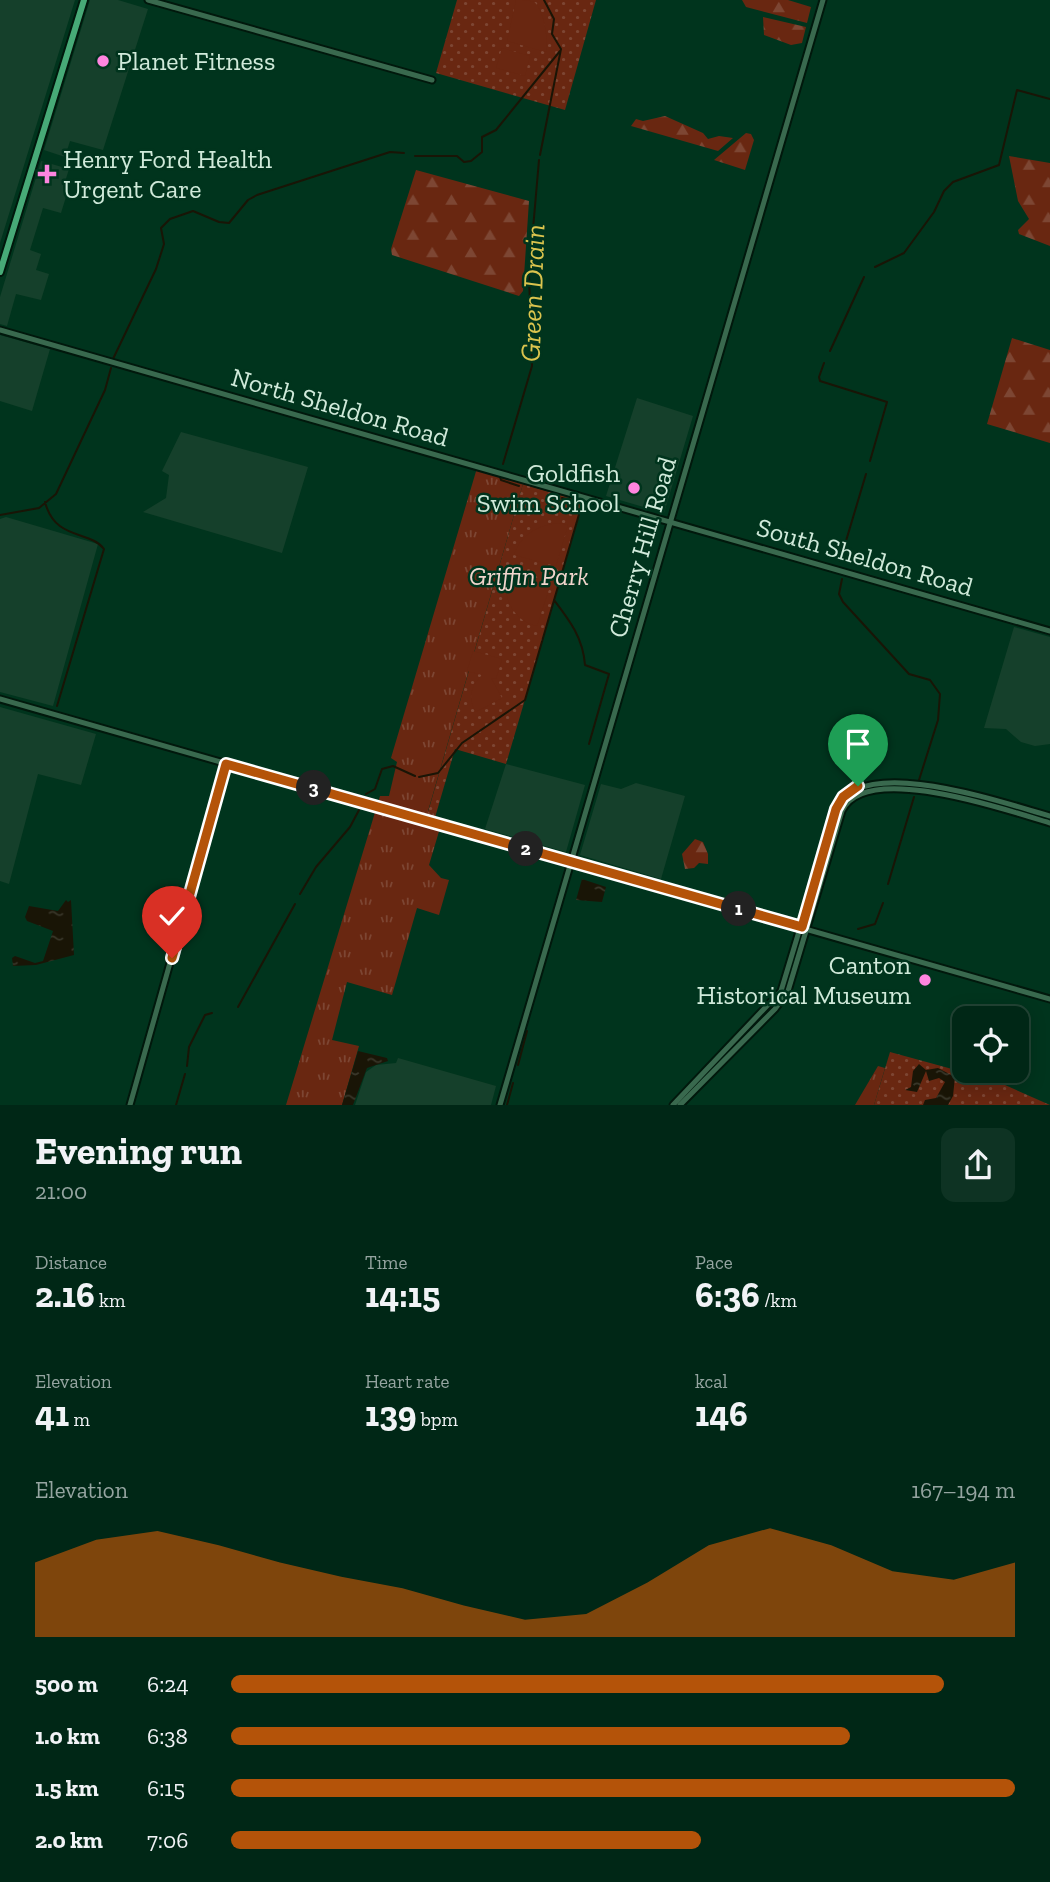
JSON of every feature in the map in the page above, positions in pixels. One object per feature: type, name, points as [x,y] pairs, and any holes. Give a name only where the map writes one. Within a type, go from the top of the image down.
[{"type":"main road","points":[[0,272],[84,0]]},
{"type":"street","points":[[148,0],[432,80]]},
{"type":"street","name":"Cherry Hill Road","points":[[500,1105],[823,0]]},
{"type":"street","name":"North Sheldon Road","points":[[0,330],[670,521]]},
{"type":"street","name":"South Sheldon Road","points":[[670,521],[1050,631]]},
{"type":"street","points":[[0,699],[1050,999]]},
{"type":"street","points":[[130,1105],[226,764]]},
{"type":"street","points":[[680,1105],[729,1052],[775,1009],[789,989],[839,813],[850,791],[871,784],[945,787],[1050,817]]},
{"type":"street","points":[[839,813],[851,798],[864,791],[944,793],[1050,823]]},
{"type":"street","points":[[673,1105],[724,1048],[769,1006],[792,971]]},
{"type":"shaded area","points":[[0,0],[75,0],[0,243]]},
{"type":"shaded area","points":[[90,0],[118,0],[148,9],[103,150],[70,141],[65,157],[44,150]]},
{"type":"shaded area","points":[[41,161],[69,169],[64,185],[69,187],[61,213],[43,208],[30,250],[41,254],[36,270],[49,274],[41,300],[16,294],[7,326],[0,324],[0,297]]},
{"type":"shaded area","points":[[0,335],[50,349],[32,411],[0,401]]},
{"type":"shaded area","points":[[637,398],[693,416],[664,513],[606,496]]},
{"type":"shaded area","points":[[181,432],[308,467],[282,553],[143,512],[166,498],[169,475],[162,471]]},
{"type":"shaded area","points":[[6,517],[98,544],[53,706],[0,692],[0,519]]},
{"type":"shaded area","points":[[1014,627],[1050,637],[1050,744],[1035,746],[1021,742],[1006,729],[984,728]]},
{"type":"shaded area","points":[[0,707],[96,734],[81,785],[38,774],[9,884],[0,881]]},
{"type":"shaded area","points":[[506,764],[585,785],[566,852],[485,829]]},
{"type":"shaded area","points":[[636,783],[685,796],[661,879],[580,855],[601,784],[621,789]]},
{"type":"shaded area","points":[[398,1058],[496,1086],[491,1105],[355,1105],[366,1072],[376,1065],[396,1063]]},
{"type":"green space","points":[[457,0],[596,0],[565,110],[436,73]]},
{"type":"green space","points":[[516,0],[532,1],[541,11],[547,41],[546,52],[507,41]]},
{"type":"green space","points":[[742,0],[788,0],[811,7],[807,23],[746,7]]},
{"type":"green space","points":[[763,17],[806,27],[802,43],[791,45],[764,35]]},
{"type":"green space","points":[[502,48],[530,56],[525,76],[496,68]]},
{"type":"green space","points":[[665,116],[703,133],[708,139],[719,136],[733,138],[718,151],[631,126],[636,119],[643,121]]},
{"type":"green space","points":[[746,133],[751,134],[754,140],[745,170],[714,160]]},
{"type":"green space","points":[[1009,156],[1050,163],[1050,246],[1019,234],[1018,230],[1029,219],[1018,201]]},
{"type":"green space","points":[[416,170],[529,201],[523,291],[519,296],[392,255],[391,249]]},
{"type":"green space","points":[[1012,338],[1050,350],[1050,443],[987,424]]},
{"type":"green space","points":[[477,468],[522,481],[523,484],[428,811],[436,814],[433,826],[440,828],[429,865],[441,878],[449,880],[439,915],[417,908],[392,995],[347,982],[332,1040],[359,1046],[342,1105],[286,1105],[380,796],[389,796],[397,762],[391,758]]},
{"type":"green space","name":"Griffin Park","points":[[523,484],[583,502],[506,764],[455,749],[436,814],[428,812]]},
{"type":"green space","points":[[559,523],[568,525],[556,566],[514,555],[521,541],[531,532]]},
{"type":"green space","points":[[509,568],[551,583],[537,626],[520,618],[510,604],[506,586]]},
{"type":"green space","points":[[473,651],[502,659],[496,679],[491,678],[502,698],[476,712],[472,692],[482,675],[467,671]]},
{"type":"green space","points":[[695,839],[703,842],[708,854],[708,864],[699,863],[694,868],[685,869],[682,854]]},
{"type":"green space","points":[[890,1052],[952,1069],[952,1083],[1000,1083],[1050,1105],[874,1105]]},
{"type":"green space","points":[[878,1066],[885,1068],[874,1105],[855,1105]]},
{"type":"water","points":[[582,879],[606,887],[602,902],[576,900]]},
{"type":"water","points":[[66,900],[71,900],[74,955],[36,965],[13,966],[12,958],[15,956],[35,963],[43,961],[53,931],[27,921],[25,917],[29,906],[58,911]]},
{"type":"water","points":[[358,1051],[387,1058],[388,1061],[367,1068],[353,1105],[342,1105]]},
{"type":"water","points":[[919,1064],[926,1070],[938,1068],[952,1075],[953,1096],[948,1105],[923,1105],[925,1100],[936,1098],[945,1082],[939,1078],[929,1081],[926,1071],[917,1092],[905,1090],[911,1087],[913,1071]]},
{"type":"waterway","name":"Green Drain","points":[[540,155],[561,49],[552,34],[554,19],[544,0]]},
{"type":"waterway","points":[[415,156],[457,156],[464,162],[471,161],[482,152],[482,137],[496,130],[560,51]]},
{"type":"waterway","points":[[875,267],[904,253],[934,212],[944,191],[953,182],[999,165],[1017,90],[1050,99]]},
{"type":"waterway","points":[[113,359],[156,269],[164,244],[161,228],[170,219],[193,211],[219,222],[229,223],[248,200],[257,195],[390,152],[404,153]]},
{"type":"waterway","name":"Green Drain","points":[[503,464],[532,366],[529,275],[539,160]]},
{"type":"waterway","points":[[830,351],[864,277]]},
{"type":"waterway","points":[[824,363],[820,381],[887,402],[870,461]]},
{"type":"waterway","points":[[0,515],[39,508],[56,494],[105,390],[111,368]]},
{"type":"waterway","points":[[840,561],[866,474]]},
{"type":"waterway","name":"Green Drain","points":[[500,477],[501,480],[519,486]]},
{"type":"waterway","name":"Green Drain","points":[[419,777],[438,773],[462,743],[525,700],[582,504],[562,498]]},
{"type":"waterway","points":[[45,502],[56,523],[98,543],[104,549],[57,706]]},
{"type":"waterway","points":[[842,579],[839,594],[843,602],[909,674],[930,680],[940,694],[938,720],[919,780]]},
{"type":"waterway","points":[[554,600],[579,638],[585,665],[609,674],[589,744]]},
{"type":"waterway","name":"Green Drain","points":[[366,794],[375,789],[382,769],[393,766],[415,776]]},
{"type":"waterway","points":[[888,884],[914,797]]},
{"type":"waterway","name":"Green Drain","points":[[300,894],[316,867],[350,827],[359,810]]},
{"type":"waterway","points":[[858,929],[875,924],[883,903]]},
{"type":"waterway","name":"Green Drain","points":[[238,1007],[295,904]]},
{"type":"waterway","name":"Green Drain","points":[[187,1066],[189,1047],[205,1015],[212,1013]]},
{"type":"waterway","points":[[518,1065],[527,1031]]},
{"type":"waterway","name":"Green Drain","points":[[176,1105],[185,1074]]},
{"type":"waterway","points":[[507,1105],[513,1083]]},
{"type":"place","name":"Planet Fitness","points":[[103,61]]},
{"type":"place","name":"Henry Ford Health Urgent Care","points":[[47,174]]},
{"type":"place","name":"Goldfish Swim School","points":[[634,488]]},
{"type":"place","name":"Canton Historical Museum","points":[[925,980]]},
{"type":"route","points":[[172,958],[226,764],[802,927],[836,809],[843,797],[858,786]]}]
